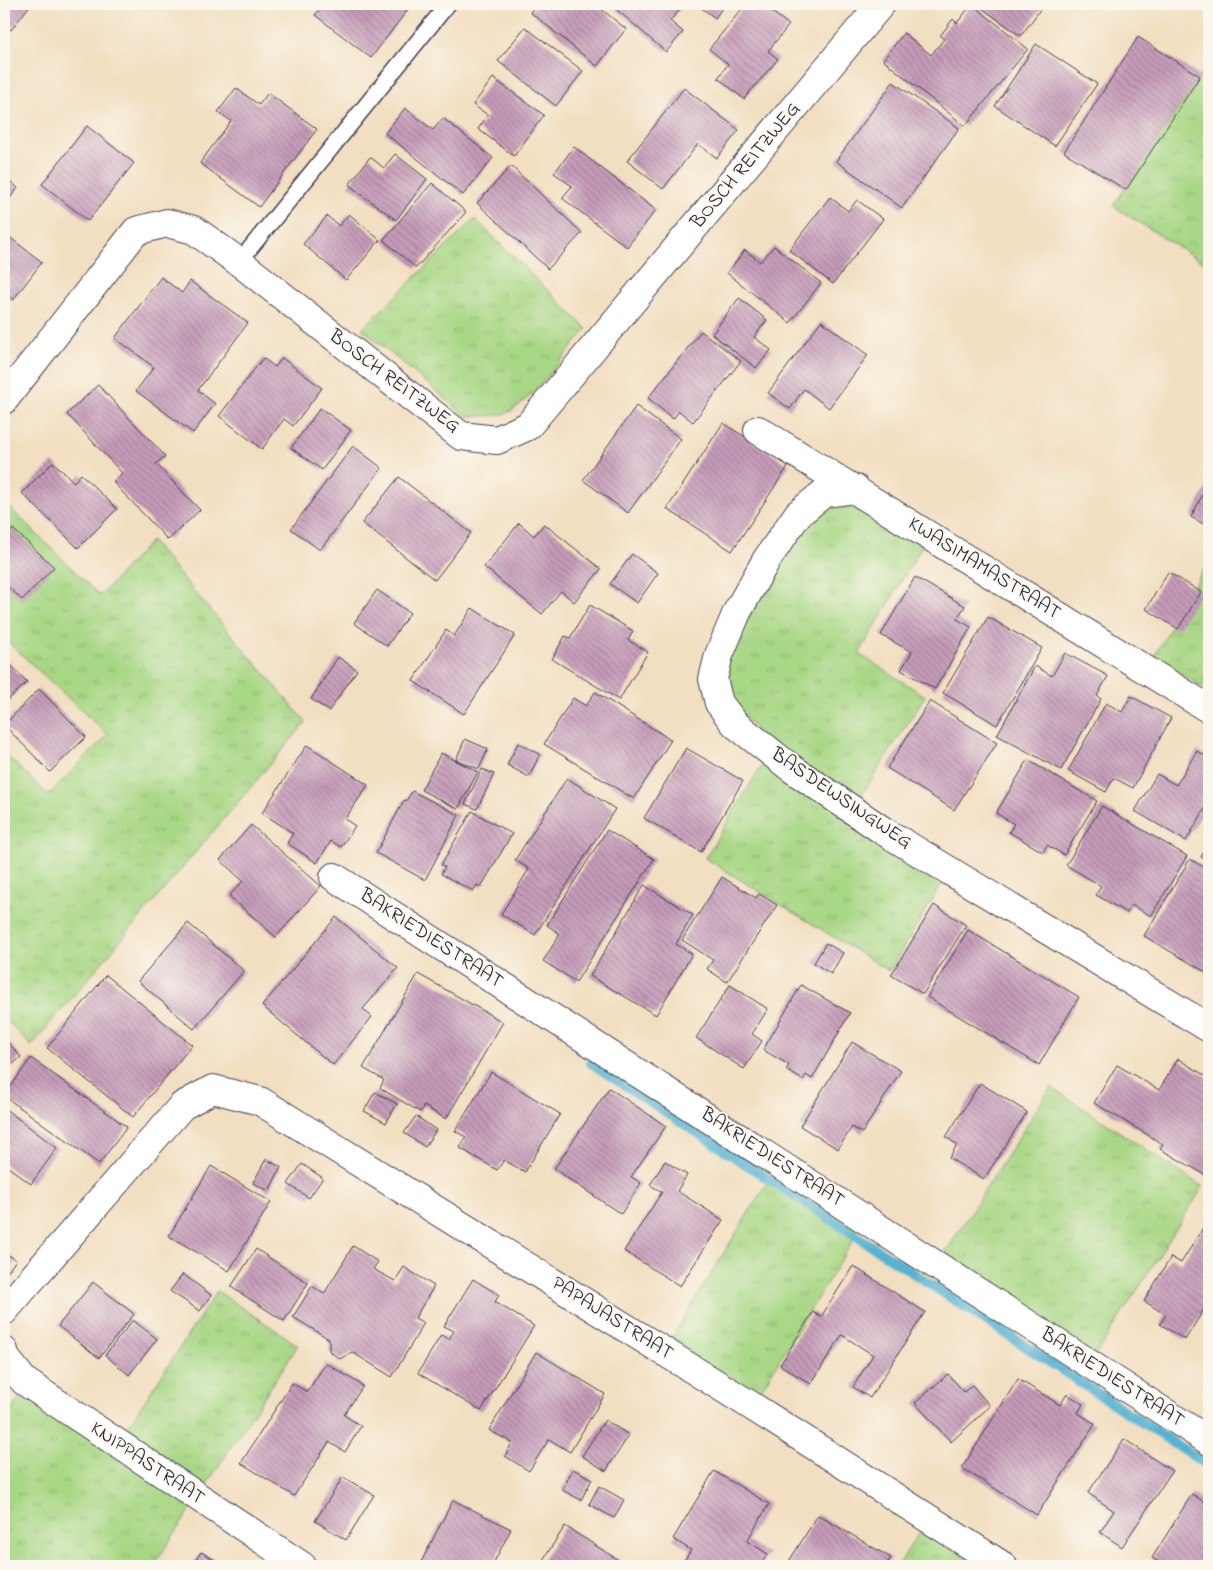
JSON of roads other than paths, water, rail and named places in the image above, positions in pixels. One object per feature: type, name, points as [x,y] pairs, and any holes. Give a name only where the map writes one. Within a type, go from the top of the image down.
[{"type":"street","name":"BOSCH REITZWEG","points":[[4,400],[136,231],[167,223],[194,230],[239,262],[461,436],[496,440],[528,426],[881,4]]},
{"type":"street","name":"KWASIMAMASTRAAT","points":[[758,430],[1209,709]]},
{"type":"street","name":"BASDEWSINGWEG","points":[[856,490],[824,493],[798,514],[767,558],[737,612],[719,655],[713,679],[719,703],[735,724],[791,768],[853,810],[1209,1028]]},
{"type":"street","name":"BAKRIEDIESTRAAT","points":[[334,877],[1209,1441]]},
{"type":"street","name":"PAPAJASTRAAT","points":[[4,1310],[182,1106],[213,1089],[260,1101],[738,1398],[1003,1566]]},
{"type":"street","name":"KNIPPASTRAAT","points":[[4,1351],[6,1357],[24,1381],[302,1566]]},
{"type":"lane","points":[[239,262],[448,4]]},
{"type":"waterway","points":[[591,1063],[1209,1466]]}]
